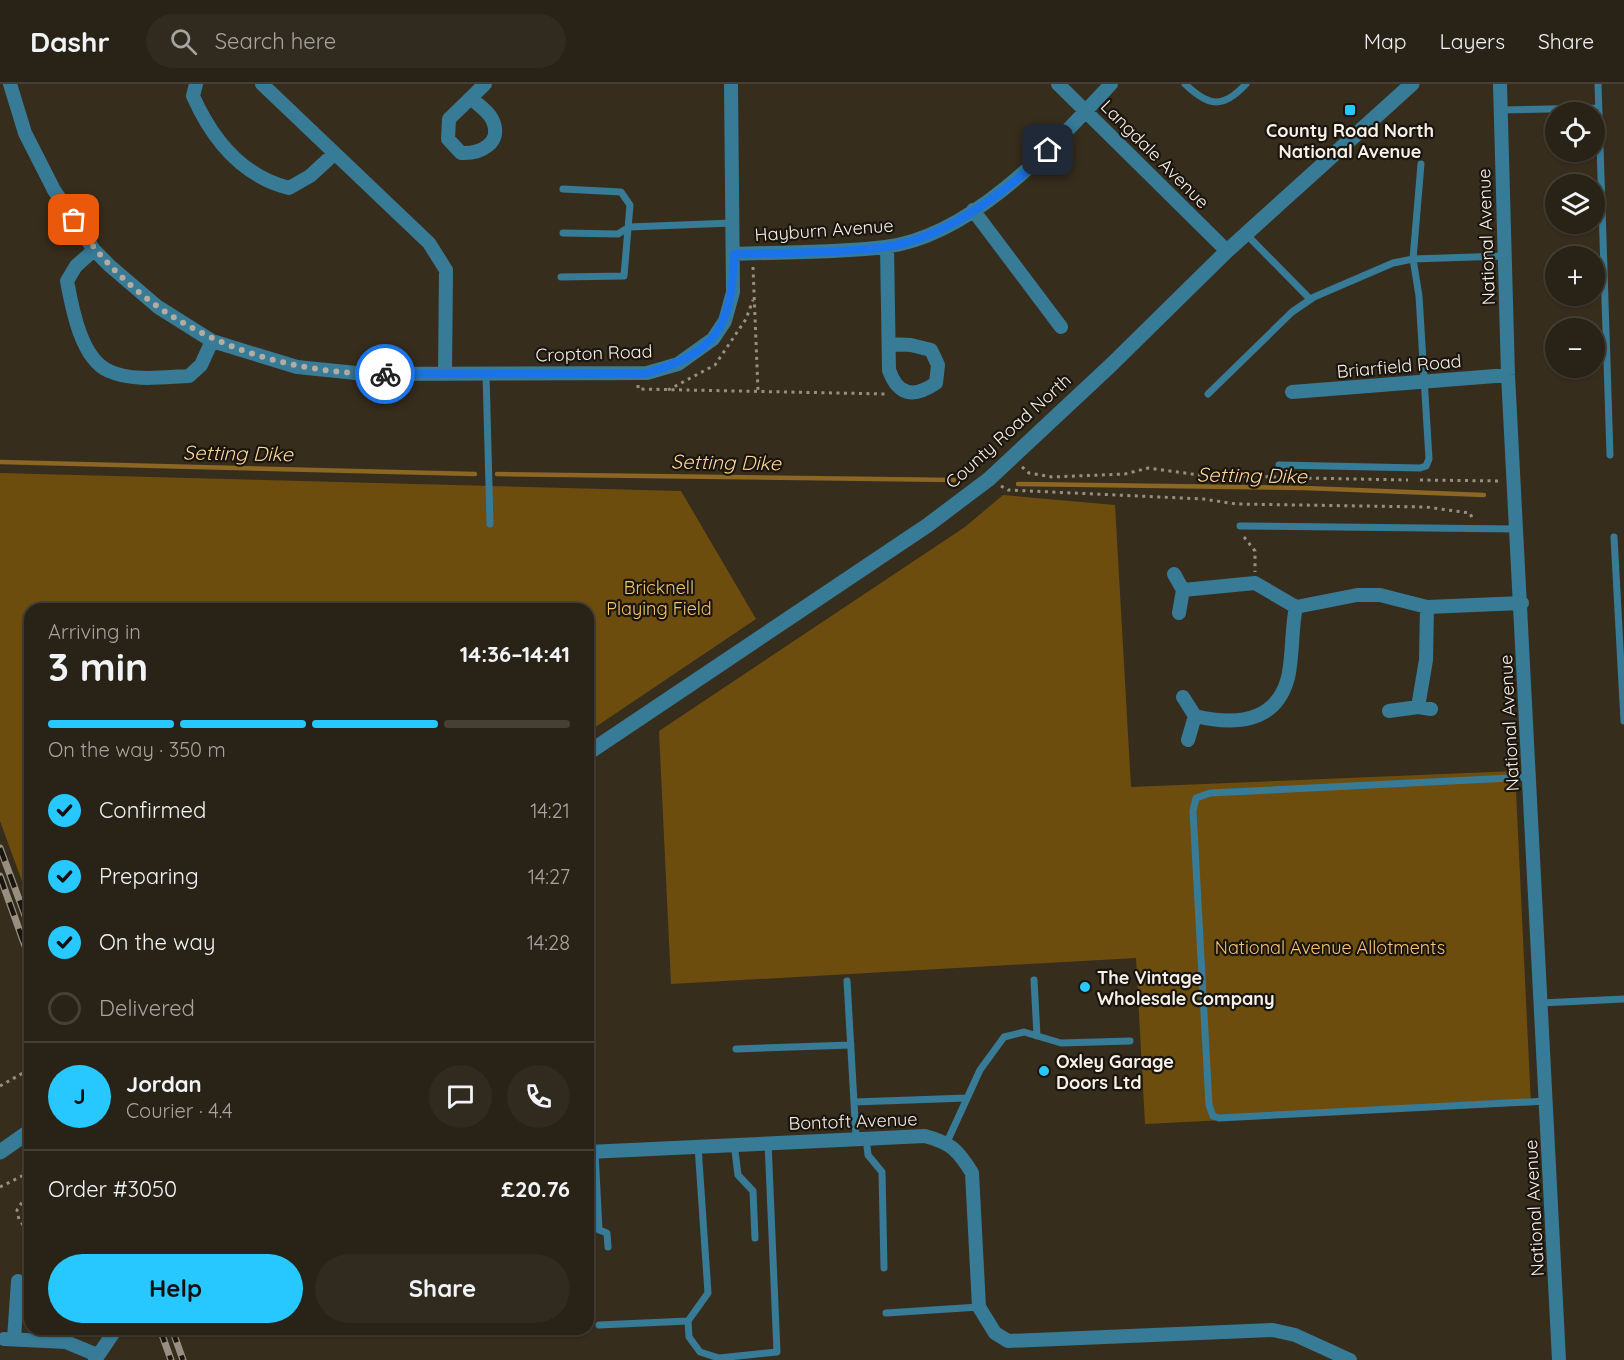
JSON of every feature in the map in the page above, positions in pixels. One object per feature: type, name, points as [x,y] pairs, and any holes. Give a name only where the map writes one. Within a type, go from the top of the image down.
[{"type":"street","name":"Cropton Road","points":[[10,84],[25,133],[54,190],[94,250],[158,307],[212,341],[297,367],[366,374],[637,373],[678,364],[712,339],[725,321],[733,292],[731,84]]},
{"type":"street","points":[[196,84],[192,96],[206,125],[226,151],[267,182],[289,188],[310,176],[334,154]]},
{"type":"street","points":[[262,84],[429,243],[446,270],[445,373]]},
{"type":"street","points":[[471,98],[485,84]]},
{"type":"street","name":"Langdale Avenue","points":[[1058,84],[1227,251]]},
{"type":"street","name":"Hayburn Avenue","points":[[734,254],[887,247],[930,234],[973,210],[1036,163],[1111,84]]},
{"type":"street","name":"County Road North","points":[[594,749],[928,525],[988,479],[1227,251],[1412,84]]},
{"type":"street","name":"National Avenue","points":[[1500,84],[1508,375],[1522,603],[1559,1360]]},
{"type":"street","points":[[973,210],[1061,327]]},
{"type":"street","points":[[887,247],[889,370],[894,385],[905,391],[924,391],[936,383],[938,365],[931,350],[911,345],[889,344]]},
{"type":"street","points":[[94,250],[76,266],[67,281],[85,347],[108,371],[135,377],[189,376],[201,365],[212,341]]},
{"type":"street","name":"Briarfield Road","points":[[1292,392],[1508,375]]},
{"type":"street","points":[[1174,574],[1183,590],[1179,613]]},
{"type":"street","points":[[1183,590],[1255,582],[1296,607],[1357,595],[1380,595],[1427,607],[1522,603]]},
{"type":"street","points":[[1183,697],[1195,716],[1213,720],[1240,721],[1269,711],[1278,702],[1288,679],[1291,632],[1296,607]]},
{"type":"street","points":[[1389,711],[1424,708],[1427,607]]},
{"type":"street","points":[[1188,740],[1195,716]]},
{"type":"street","points":[[4,1150],[24,1135]]},
{"type":"street","name":"Bontoft Avenue","points":[[594,1152],[861,1137],[925,1136],[947,1142]]},
{"type":"street","points":[[947,1142],[962,1156],[972,1173],[979,1307],[994,1333],[1008,1341],[1274,1330],[1295,1335],[1350,1360]]},
{"type":"street","points":[[18,1281],[9,1339],[66,1342],[96,1358],[112,1335]]},
{"type":"lane","points":[[1185,84],[1201,98],[1219,102],[1234,98],[1246,84]]},
{"type":"lane","points":[[1598,84],[1598,102]]},
{"type":"lane","points":[[1501,110],[1545,109]]},
{"type":"lane","points":[[1600,162],[1611,455]]},
{"type":"lane","points":[[1279,465],[1420,468],[1426,465],[1429,459],[1426,381],[1419,296],[1413,259],[1422,164]]},
{"type":"lane","points":[[561,277],[624,276],[630,205],[621,192],[562,189]]},
{"type":"lane","points":[[563,233],[618,234],[629,227],[734,223]]},
{"type":"lane","points":[[1246,234],[1310,299]]},
{"type":"lane","points":[[1208,394],[1292,312],[1310,299],[1393,262],[1413,259],[1504,256]]},
{"type":"lane","points":[[486,374],[490,524]]},
{"type":"lane","points":[[1240,526],[1517,529]]},
{"type":"lane","points":[[1614,537],[1624,721]]},
{"type":"lane","points":[[1530,777],[1210,793],[1196,798],[1193,811],[1209,1105],[1213,1116],[1219,1118],[1546,1101]]},
{"type":"lane","points":[[1034,980],[1037,1036]]},
{"type":"lane","points":[[847,981],[854,1102],[861,1137],[868,1155],[882,1172],[884,1268]]},
{"type":"lane","points":[[1541,1003],[1624,999]]},
{"type":"lane","points":[[947,1142],[980,1070],[1004,1037],[1024,1032],[1061,1043],[1130,1041]]},
{"type":"lane","points":[[736,1049],[851,1045]]},
{"type":"lane","points":[[854,1102],[967,1098]]},
{"type":"lane","points":[[698,1145],[708,1293],[688,1322],[689,1337],[700,1352],[719,1358],[777,1352],[768,1142]]},
{"type":"lane","points":[[734,1143],[738,1175],[753,1191],[755,1238]]},
{"type":"lane","points":[[594,1181],[599,1230],[607,1233],[608,1247]]},
{"type":"lane","points":[[886,1313],[979,1307]]},
{"type":"lane","points":[[599,1325],[688,1322]]},
{"type":"path","points":[[752,253],[758,391]]},
{"type":"path","points":[[637,373],[638,389],[879,395],[905,391]]},
{"type":"path","points":[[1010,459],[1029,473],[1052,477],[1125,474],[1148,468],[1199,475],[1284,477]]},
{"type":"path","points":[[1295,477],[1515,481]]},
{"type":"path","points":[[988,479],[1008,490],[1203,499],[1236,504],[1357,504],[1445,508],[1470,513],[1476,527]]},
{"type":"path","points":[[1236,504],[1237,511]]},
{"type":"path","points":[[1240,526],[1255,551],[1255,582]]},
{"type":"path","points":[[0,1086],[24,1072]]},
{"type":"path","points":[[0,1187],[24,1175]]},
{"type":"path","points":[[24,1199],[17,1210],[19,1220],[24,1226]]},
{"type":"green space","name":"Bricknell Playing Field","points":[[0,473],[681,491],[756,619],[594,728],[594,603],[24,603],[24,887],[0,821]]},
{"type":"green space","name":"National Avenue Allotments","points":[[1003,495],[1115,505],[1131,787],[1515,771],[1531,1105],[1145,1124],[1136,958],[671,984],[659,731],[965,527]]},
{"type":"waterway","name":"Setting Dike","points":[[0,462],[475,474]]},
{"type":"waterway","name":"Setting Dike","points":[[497,474],[954,480]]},
{"type":"waterway","name":"Setting Dike","points":[[1018,484],[1304,488],[1484,495]]},
{"type":"railway","points":[[0,848],[24,913]]},
{"type":"railway","points":[[0,876],[24,943]]},
{"type":"railway","points":[[162,1335],[171,1360]]},
{"type":"railway","points":[[174,1335],[183,1360]]},
{"type":"way so far","points":[[74,220],[94,250],[110,267],[158,307],[212,341],[297,367],[385,374]]},
{"type":"place","name":"County Road North National Avenue","points":[[1350,110]]},
{"type":"place","name":"The Vintage Wholesale Company","points":[[1085,987]]},
{"type":"place","name":"Oxley Garage Doors Ltd","points":[[1044,1071]]},
{"type":"route","points":[[385,374],[647,373],[678,364],[712,339],[725,321],[733,292],[734,254],[887,247],[930,234],[1006,188],[1048,150]]}]
